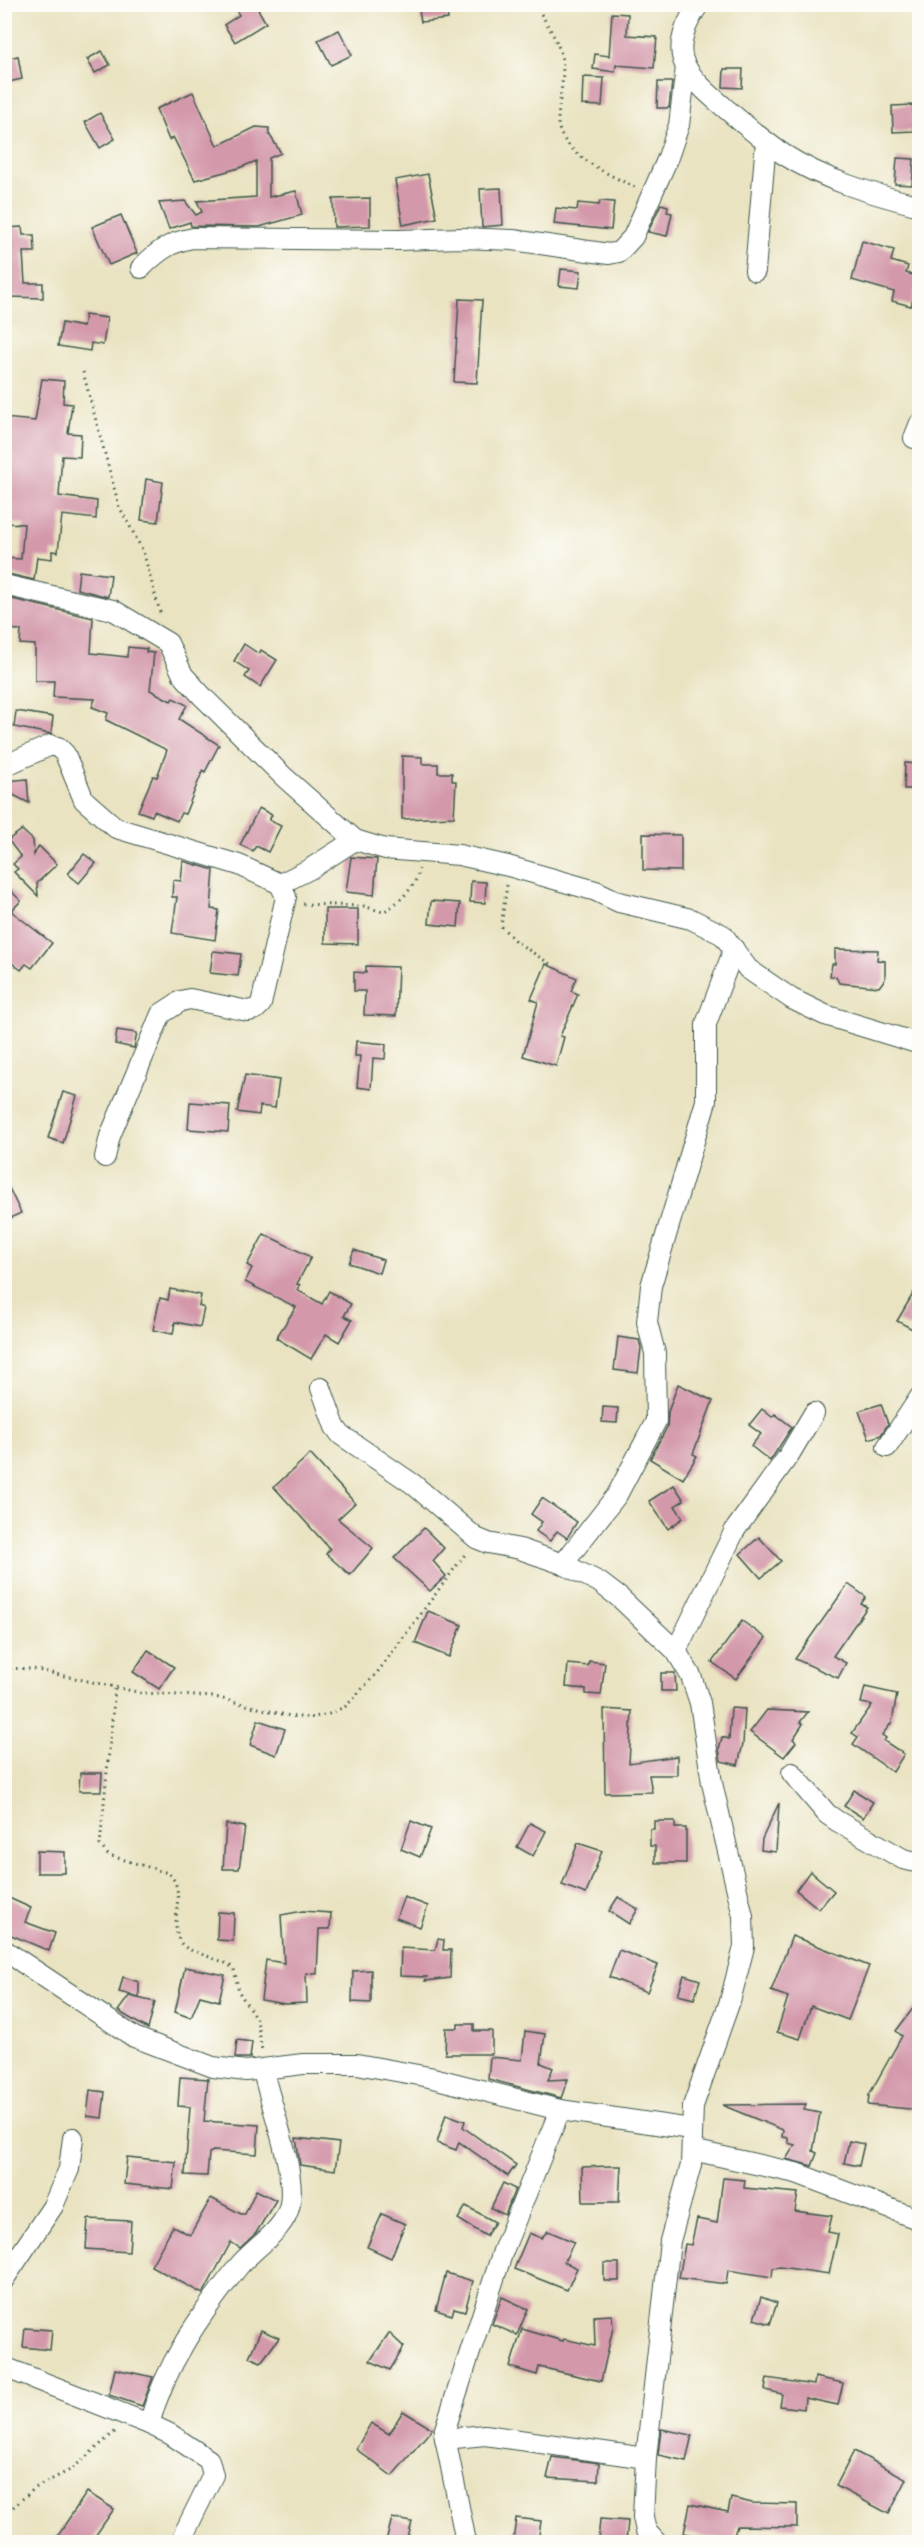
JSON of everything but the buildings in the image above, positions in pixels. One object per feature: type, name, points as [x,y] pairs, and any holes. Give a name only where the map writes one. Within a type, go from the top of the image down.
[{"type":"street","points":[[141,268],[159,249],[176,241],[193,238],[399,240],[461,238],[513,240],[609,254],[619,252],[633,237],[650,194],[667,160],[678,125],[686,67],[682,52],[682,38],[690,17],[699,4]]},
{"type":"street","points":[[686,67],[710,95],[766,142],[800,164],[837,181],[920,206]]},
{"type":"street","points":[[755,271],[766,142]]},
{"type":"street","points":[[4,585],[113,610],[168,644],[183,675],[203,697],[284,777],[355,840],[378,848],[466,856],[596,891],[628,904],[691,919],[723,935],[748,969],[769,986],[809,1008],[920,1044]]},
{"type":"street","points":[[4,766],[51,745],[58,747],[65,754],[84,800],[116,828],[214,856],[280,884],[286,903],[261,1004],[256,1009],[248,1011],[189,999],[161,1014],[110,1136],[105,1157]]},
{"type":"street","points":[[280,884],[355,840]]},
{"type":"street","points":[[563,1564],[616,1495],[656,1421],[655,1353],[647,1322],[651,1286],[706,1101],[706,1024],[734,949]]},
{"type":"street","points":[[321,1388],[335,1427],[341,1435],[413,1484],[476,1538],[488,1543],[520,1549],[563,1564],[599,1582],[620,1598],[676,1651],[691,1676],[700,1703],[712,1783],[743,1916],[745,1941],[730,2001],[693,2106],[691,2165],[670,2241],[646,2458],[644,2517],[646,2531],[656,2542]]},
{"type":"street","points":[[887,1447],[920,1397]]},
{"type":"street","points":[[676,1651],[735,1530],[789,1455],[814,1413]]},
{"type":"street","points":[[792,1773],[827,1814],[903,1860],[920,1863]]},
{"type":"street","points":[[4,1950],[115,2026],[147,2044],[213,2067],[263,2071],[303,2064],[357,2064],[429,2077],[560,2110],[691,2129]]},
{"type":"street","points":[[148,2424],[161,2384],[191,2332],[241,2264],[269,2237],[289,2210],[292,2189],[290,2169],[263,2071]]},
{"type":"street","points":[[466,2542],[445,2439],[446,2425],[483,2306],[560,2110]]},
{"type":"street","points":[[4,2278],[53,2206],[69,2169],[73,2138]]},
{"type":"street","points":[[692,2150],[796,2173],[920,2220]]},
{"type":"street","points":[[4,2367],[170,2434],[212,2464],[213,2475],[180,2542]]},
{"type":"street","points":[[445,2439],[485,2435],[646,2458]]},
{"type":"path","points":[[535,4],[548,25],[561,54],[557,122],[565,140],[603,173],[650,194]]},
{"type":"path","points":[[83,372],[119,506],[143,551],[168,644]]},
{"type":"path","points":[[286,903],[363,906],[383,912],[392,907],[418,880],[421,852]]},
{"type":"path","points":[[508,866],[501,926],[515,941],[550,963]]},
{"type":"path","points":[[4,1668],[61,1674],[116,1689],[215,1697],[290,1716],[309,1718],[337,1711],[346,1706],[376,1674],[455,1570],[476,1538]]},
{"type":"path","points":[[116,1689],[100,1845],[108,1855],[168,1873],[176,1881],[180,1942],[186,1948],[222,1960],[234,1969],[239,1992],[257,2020],[263,2071]]},
{"type":"path","points":[[4,2515],[35,2488],[72,2469],[105,2444],[129,2418]]},
{"type":"path","points":[[4,2536],[12,2542]]}]
